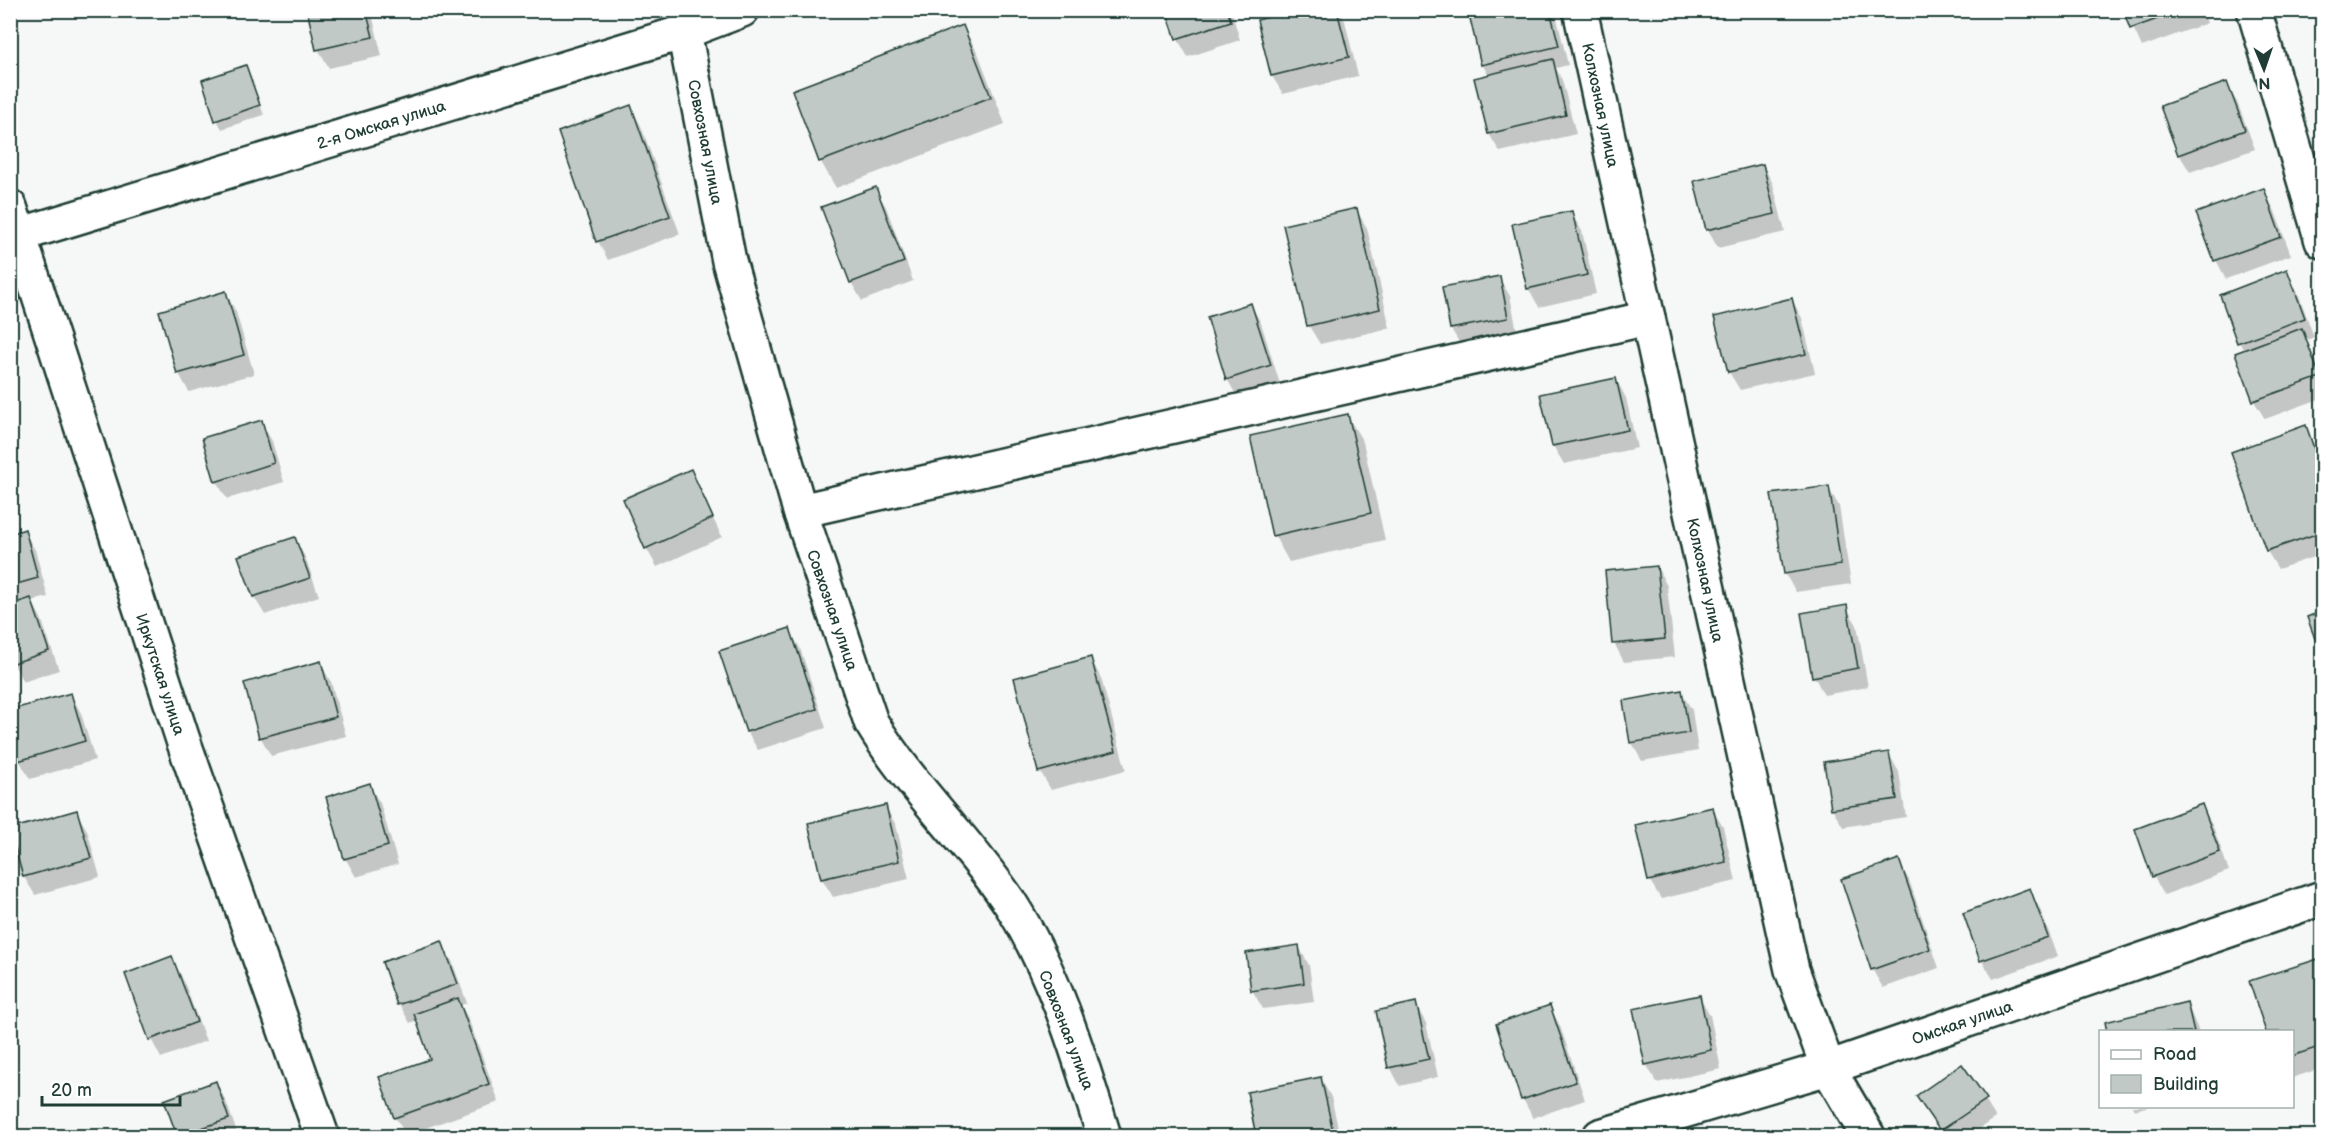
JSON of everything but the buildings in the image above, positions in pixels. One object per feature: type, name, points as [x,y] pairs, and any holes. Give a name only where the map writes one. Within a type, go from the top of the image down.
[{"type":"street","name":"2-я Омская улица","points":[[15,221],[684,32],[742,10]]},
{"type":"street","name":"Колхозная улица","points":[[1580,10],[1792,970],[1828,1068],[1868,1137]]},
{"type":"street","points":[[2254,10],[2322,241]]},
{"type":"street","name":"Совхозная улица","points":[[684,32],[729,261],[800,511],[871,722],[887,748],[968,846],[1011,905],[1041,963],[1078,1054],[1104,1137]]},
{"type":"street","name":"Иркутская улица","points":[[15,221],[183,740],[322,1137]]},
{"type":"street","points":[[800,511],[1648,318]]},
{"type":"street","name":"Омская улица","points":[[1600,1137],[1828,1068],[2322,898]]}]
